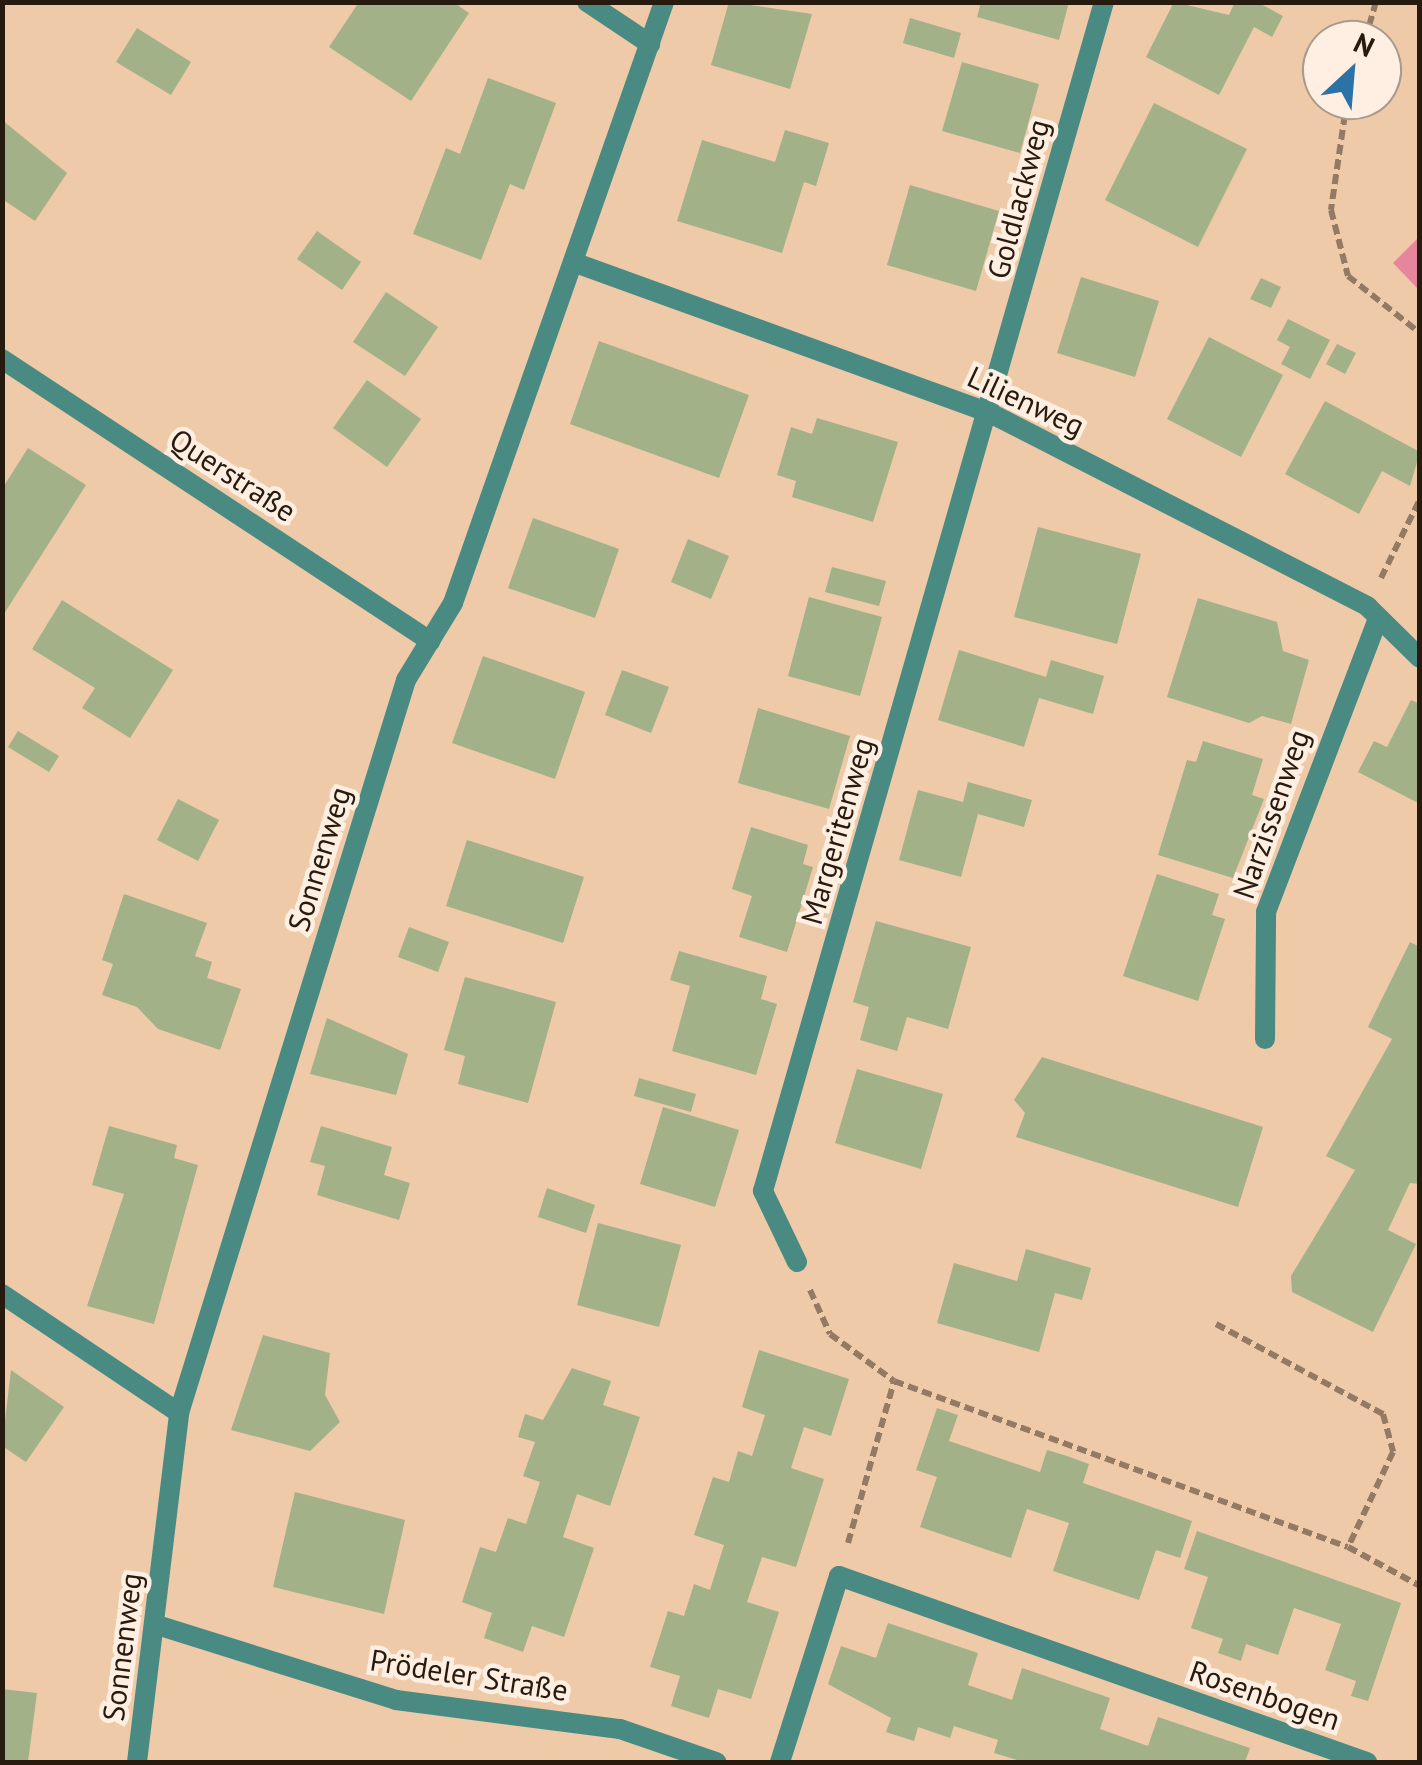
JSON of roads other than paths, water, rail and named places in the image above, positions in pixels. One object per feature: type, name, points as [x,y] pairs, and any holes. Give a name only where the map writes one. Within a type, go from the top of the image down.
[{"type":"street","points":[[586,2],[650,44]]},
{"type":"street","name":"Sonnenweg","points":[[137,1762],[157,1626],[179,1413],[406,680],[453,603],[664,2]]},
{"type":"street","name":"Goldlackweg","points":[[990,412],[1104,2]]},
{"type":"street","name":"Lilienweg","points":[[573,262],[990,412],[1372,612],[1420,658]]},
{"type":"street","name":"Querstraße","points":[[2,359],[430,642]]},
{"type":"street","name":"Margeritenweg","points":[[797,1262],[764,1190],[990,412]]},
{"type":"street","name":"Narzissenweg","points":[[1266,1039],[1266,912],[1372,612]]},
{"type":"street","points":[[2,1294],[179,1413]]},
{"type":"street","name":"Rosenbogen","points":[[780,1762],[839,1576],[1368,1762]]},
{"type":"street","name":"Prödeler Straße","points":[[157,1626],[396,1700],[620,1729],[716,1762]]}]
